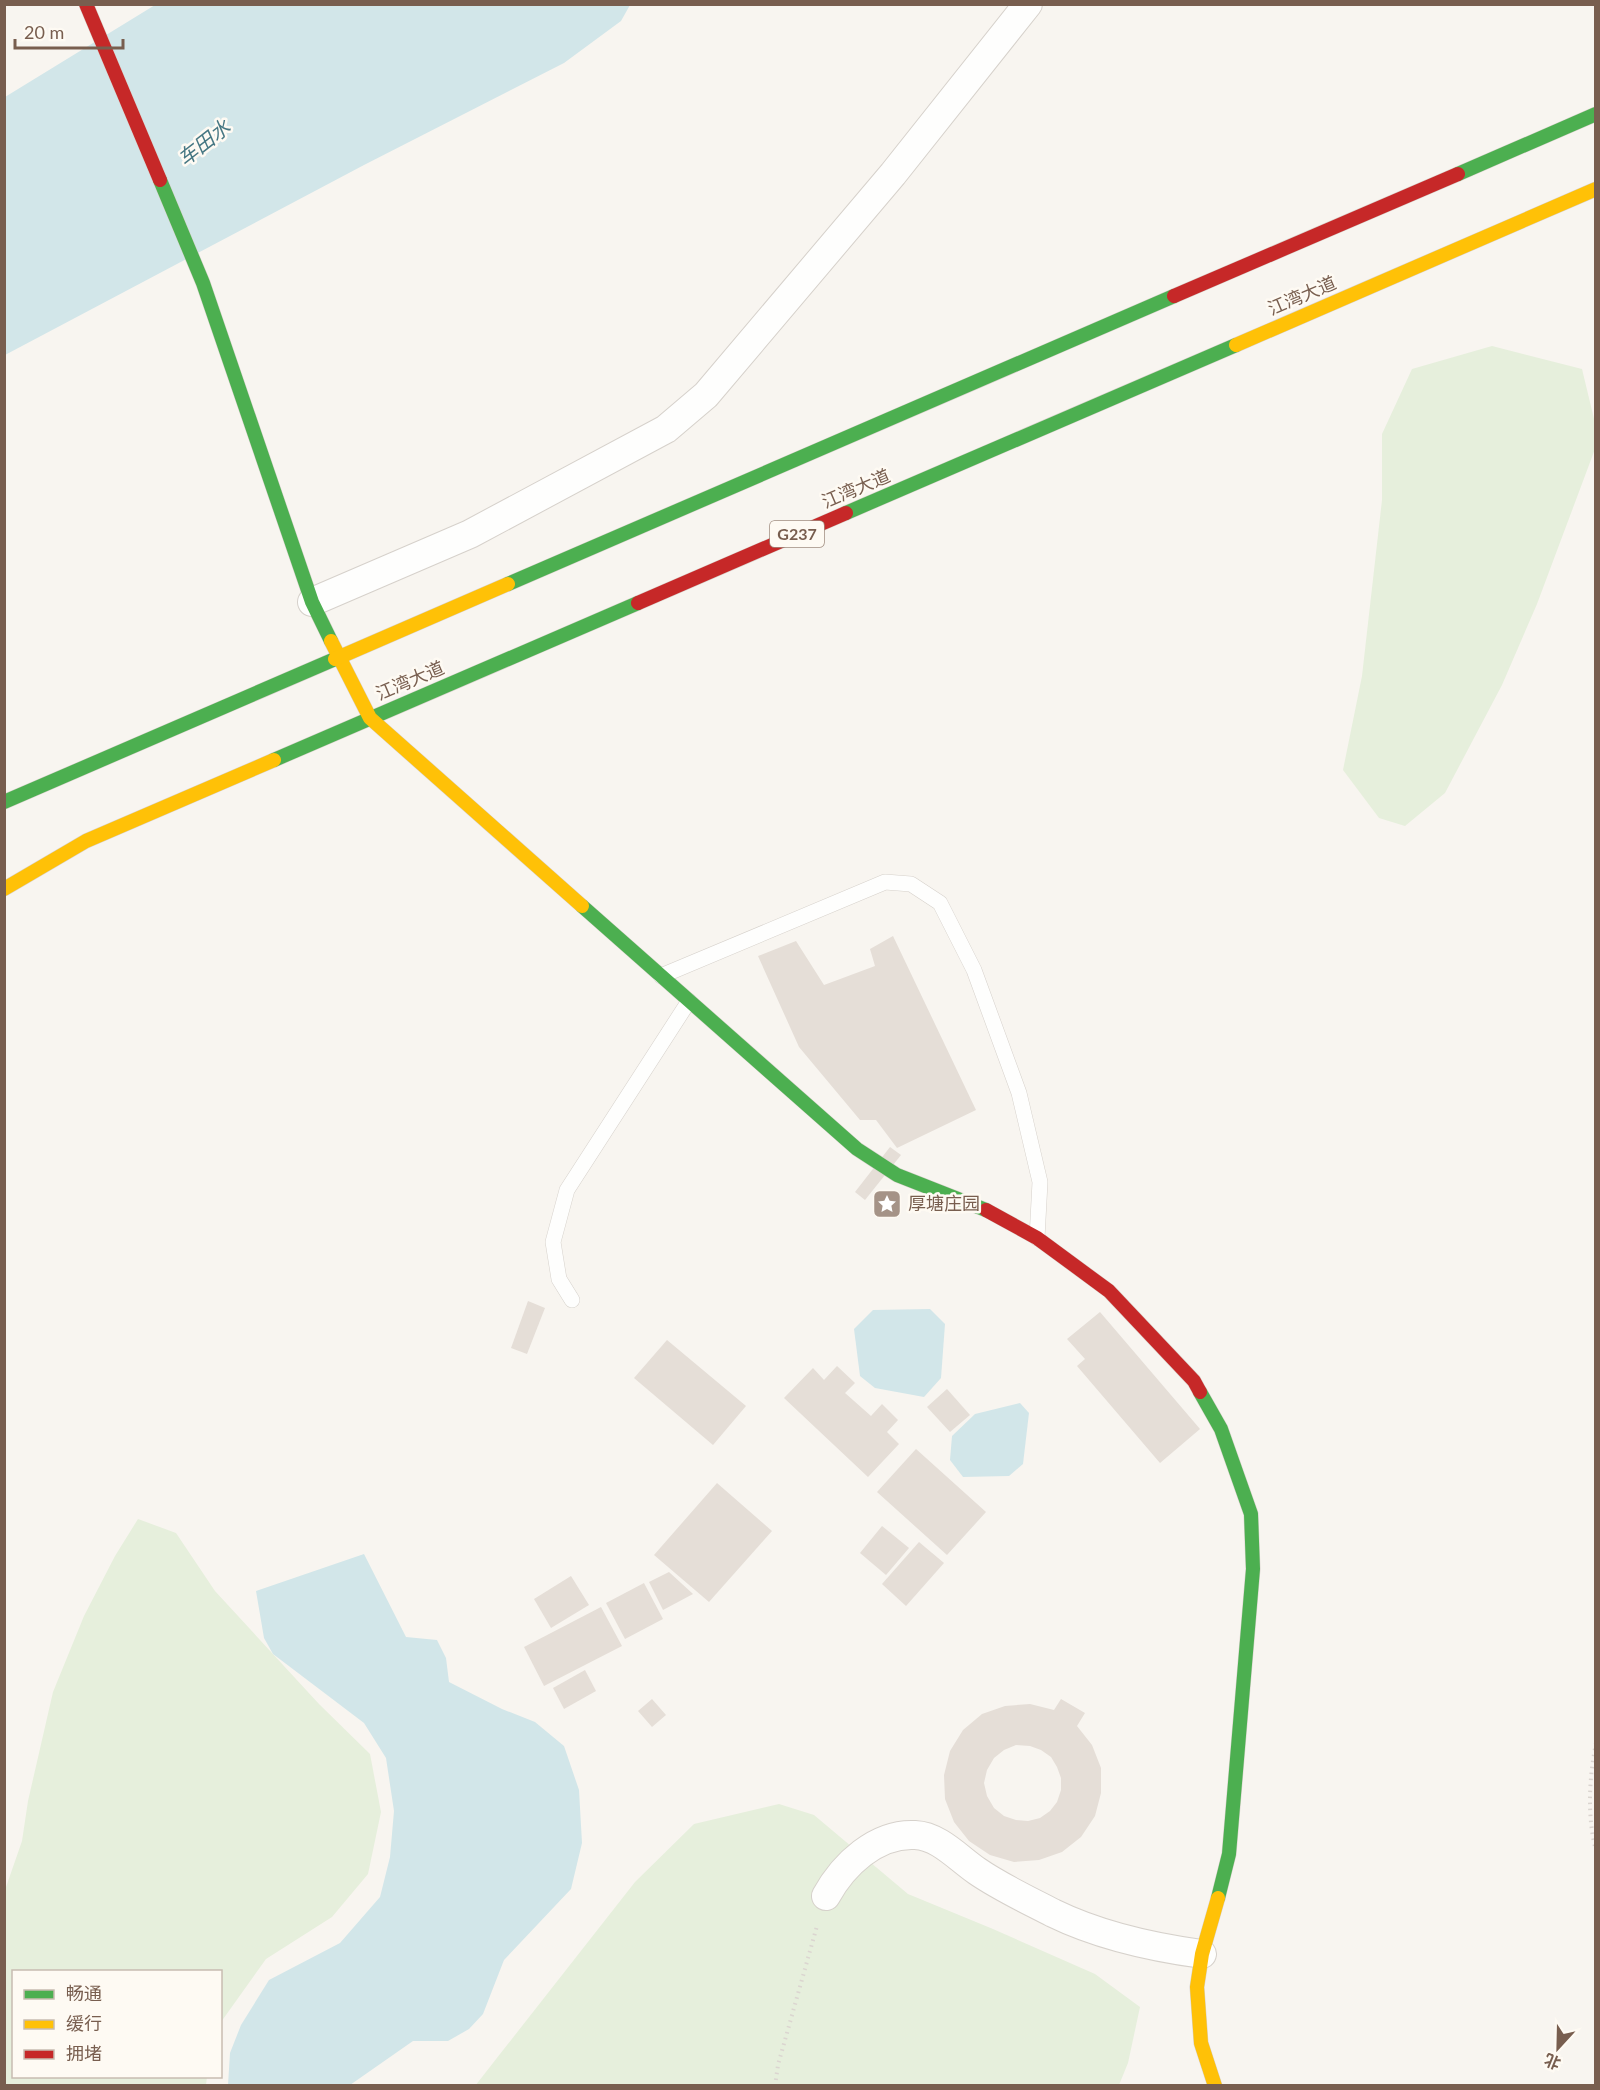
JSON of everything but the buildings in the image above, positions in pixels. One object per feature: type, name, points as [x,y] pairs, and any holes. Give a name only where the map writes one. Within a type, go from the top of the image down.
[{"type":"main road","points":[[86,4],[203,283],[312,602],[370,718],[857,1149],[897,1175],[979,1206],[1037,1238],[1109,1291],[1194,1381],[1221,1429],[1251,1514],[1253,1569],[1229,1854],[1222,1887],[1202,1954],[1197,1987],[1201,2043],[1215,2085]]},
{"type":"main road","points":[[4,801],[1596,114]]},
{"type":"main road","name":"江湾大道","points":[[4,889],[86,841],[1596,189]]},
{"type":"street","points":[[312,602],[470,534],[666,429],[706,395],[893,174],[1028,4]]},
{"type":"street","points":[[826,1896],[835,1880],[849,1864],[866,1852],[884,1840],[917,1834],[931,1838],[978,1872],[1079,1925],[1145,1945],[1202,1954]]},
{"type":"lane","points":[[661,976],[885,882],[911,884],[940,903],[974,970],[1019,1093],[1041,1182],[1037,1238]]},
{"type":"lane","points":[[572,1300],[559,1279],[553,1242],[567,1190],[689,1001]]},
{"type":"path","points":[[1596,1743],[1590,1772],[1590,1829],[1596,1851]]},
{"type":"path","points":[[775,2085],[778,2065],[826,1896]]},
{"type":"green space","points":[[1492,346],[1582,369],[1595,423],[1595,449],[1537,604],[1502,685],[1445,793],[1405,826],[1379,818],[1343,770],[1362,676],[1382,500],[1382,434],[1412,369]]},
{"type":"green space","points":[[138,1519],[176,1533],[215,1591],[319,1704],[370,1754],[381,1812],[368,1874],[332,1917],[266,1959],[222,2021],[222,1970],[12,1970],[12,2078],[207,2078],[206,2085],[5,2085],[5,1890],[22,1841],[28,1801],[53,1692],[84,1616],[115,1556]]},
{"type":"green space","points":[[779,1804],[814,1815],[908,1894],[1095,1974],[1140,2007],[1128,2063],[1119,2085],[475,2086],[635,1882],[694,1824]]},
{"type":"water","name":"车田水","points":[[155,5],[630,5],[621,21],[564,63],[364,165],[5,355],[5,97]]},
{"type":"water","points":[[930,1309],[945,1324],[941,1378],[924,1397],[875,1388],[860,1376],[854,1329],[873,1310]]},
{"type":"water","points":[[1020,1403],[1029,1413],[1023,1464],[1009,1476],[963,1477],[950,1460],[952,1436],[975,1414]]},
{"type":"water","points":[[364,1554],[406,1637],[437,1640],[446,1658],[449,1682],[502,1709],[535,1722],[564,1746],[579,1790],[582,1843],[571,1889],[504,1960],[483,2014],[469,2029],[448,2041],[413,2041],[350,2085],[228,2085],[230,2053],[241,2025],[269,1980],[340,1943],[380,1897],[390,1857],[394,1811],[386,1758],[364,1723],[273,1654],[264,1638],[256,1591]]},
{"type":"traffic: fast","points":[[1458,174],[1596,114]]},
{"type":"traffic: fast","points":[[160,180],[203,283],[312,602],[331,641]]},
{"type":"traffic: fast","points":[[508,584],[1174,296]]},
{"type":"traffic: fast","points":[[846,513],[1236,345]]},
{"type":"traffic: fast","points":[[274,760],[638,603]]},
{"type":"traffic: fast","points":[[4,802],[335,659]]},
{"type":"traffic: fast","points":[[582,906],[857,1149],[897,1175],[986,1210]]},
{"type":"traffic: fast","points":[[1200,1392],[1221,1429],[1251,1514],[1253,1569],[1229,1854],[1218,1898]]},
{"type":"traffic: slow","points":[[1236,345],[1596,189]]},
{"type":"traffic: slow","points":[[335,659],[508,584]]},
{"type":"traffic: slow","points":[[331,641],[370,718],[582,906]]},
{"type":"traffic: slow","points":[[4,889],[86,841],[274,760]]},
{"type":"traffic: slow","points":[[1215,2086],[1201,2043],[1197,1987],[1202,1954],[1218,1898]]},
{"type":"traffic: jam","points":[[86,4],[160,180]]},
{"type":"traffic: jam","points":[[1174,296],[1458,174]]},
{"type":"traffic: jam","points":[[638,603],[846,513]]},
{"type":"traffic: jam","points":[[986,1210],[1037,1238],[1109,1291],[1194,1381],[1200,1392]]},
{"type":"place","name":"厚塘庄园","points":[[887,1204]]}]
